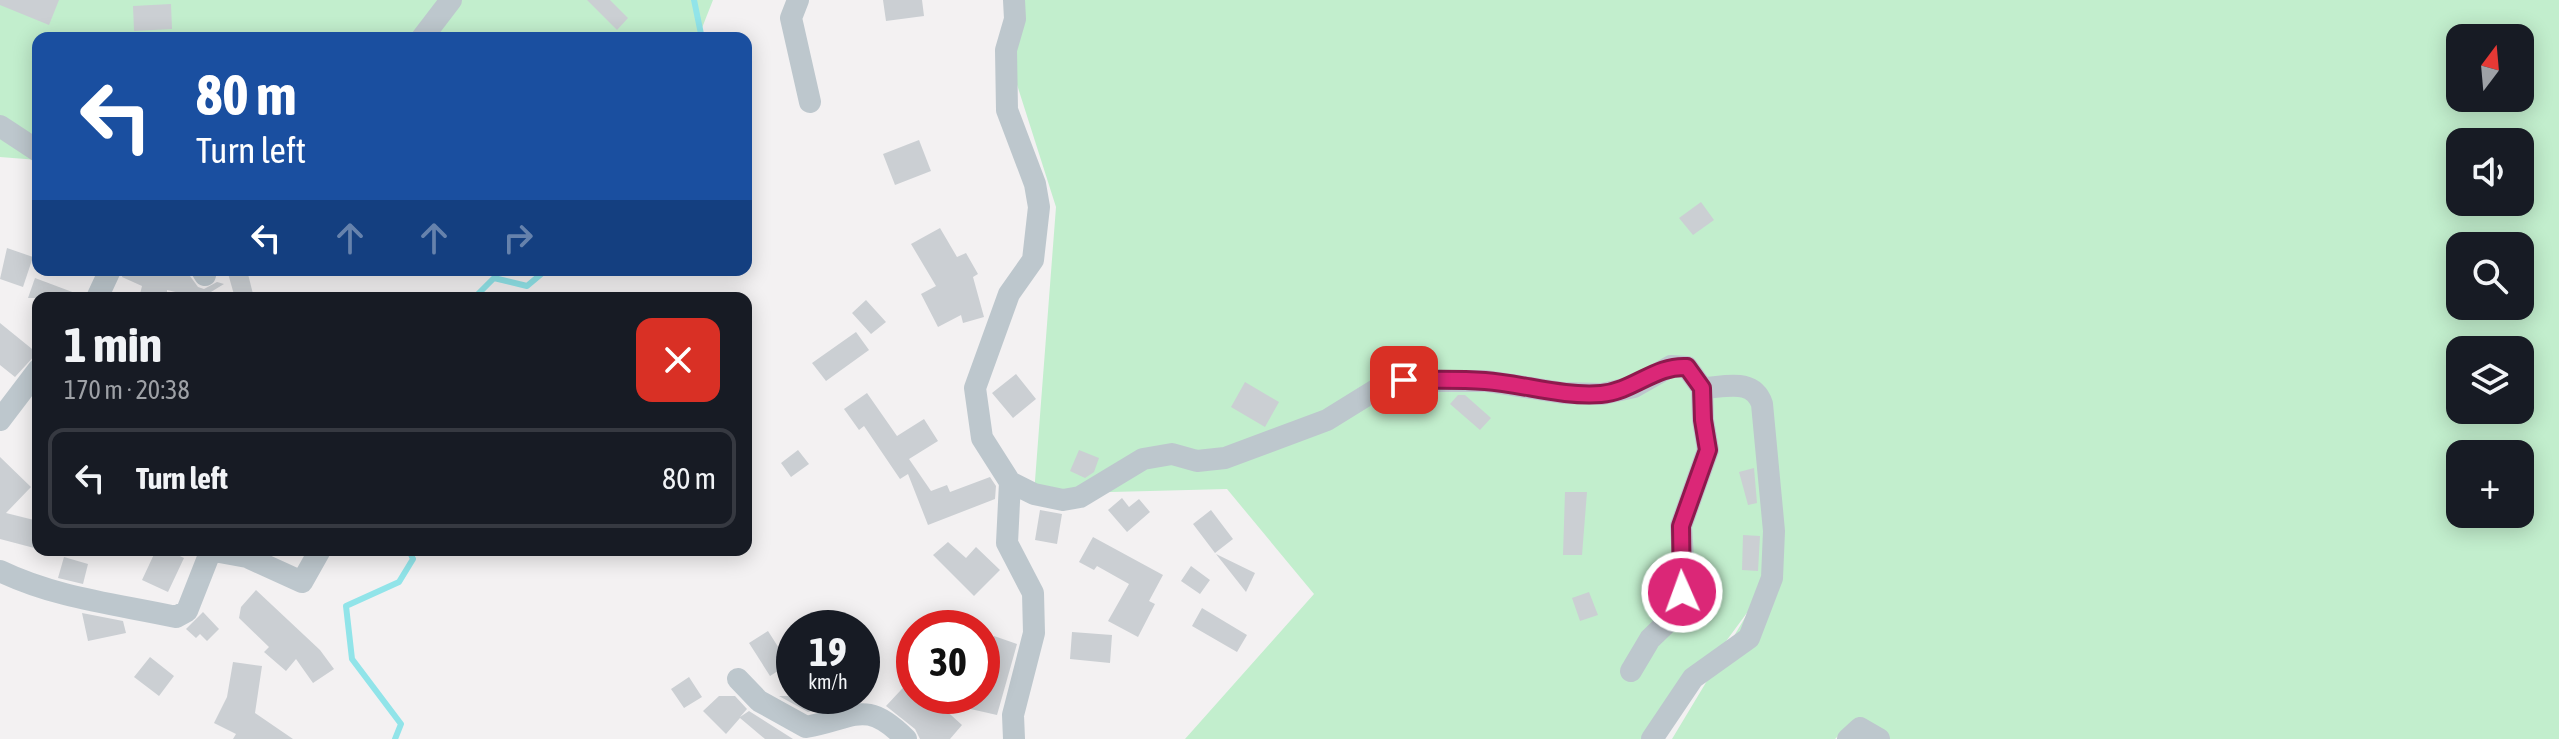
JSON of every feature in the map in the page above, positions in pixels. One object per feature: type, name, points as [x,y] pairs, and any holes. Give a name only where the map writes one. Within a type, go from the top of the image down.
[{"type":"street","points":[[427,32],[451,0]]},
{"type":"street","points":[[798,0],[791,18],[810,102]]},
{"type":"street","points":[[1014,0],[1015,19],[1006,50],[1007,110],[1035,184],[1039,207],[1033,260],[1009,294],[975,388],[982,438],[1010,482],[1034,494],[1063,500],[1080,497],[1143,459],[1172,454],[1197,461],[1240,453],[1327,420],[1390,381],[1486,381],[1563,393],[1602,394],[1634,387],[1671,366],[1687,367],[1702,388],[1708,450],[1681,526],[1684,575],[1681,609],[1650,639],[1631,671]]},
{"type":"street","points":[[0,126],[32,147]]},
{"type":"street","points":[[0,420],[32,378]]},
{"type":"street","points":[[1652,739],[1693,678],[1749,638],[1772,578],[1774,531],[1762,404],[1758,392],[1748,385],[1702,388]]},
{"type":"street","points":[[1010,482],[1007,543],[1033,593],[1034,633],[1017,693],[1014,739]]},
{"type":"street","points":[[0,571],[66,598],[104,601],[176,617],[187,611],[211,556]]},
{"type":"street","points":[[241,556],[302,582],[317,556]]},
{"type":"street","points":[[738,679],[759,701],[806,727],[863,711],[886,719],[906,739]]},
{"type":"street","points":[[1848,739],[1860,728],[1879,739]]},
{"type":"green space","points":[[0,0],[713,0],[700,32],[32,32],[32,160],[0,157]]},
{"type":"green space","points":[[1024,0],[2559,0],[2559,739],[1838,739],[1855,720],[1835,739],[1672,739],[1752,606],[1654,739],[1185,739],[1314,594],[1227,489],[1034,494],[1056,207],[1006,50]]},
{"type":"building","points":[[0,0],[59,0],[49,25],[0,5]]},
{"type":"building","points":[[587,0],[610,0],[628,18],[617,30]]},
{"type":"building","points":[[883,0],[922,0],[924,16],[886,21]]},
{"type":"building","points":[[171,4],[172,29],[134,31],[133,6]]},
{"type":"building","points":[[919,140],[931,171],[895,185],[883,154]]},
{"type":"building","points":[[1701,202],[1714,220],[1693,235],[1679,218]]},
{"type":"building","points":[[940,228],[957,257],[966,253],[978,274],[973,277],[984,317],[963,323],[961,315],[938,327],[921,294],[936,286],[911,244]]},
{"type":"building","points":[[7,248],[32,257],[23,287],[0,279]]},
{"type":"building","points":[[190,276],[198,287],[204,289],[217,282],[224,284],[211,292],[140,292],[142,286],[122,277]]},
{"type":"building","points":[[229,276],[248,276],[252,292],[233,292]]},
{"type":"building","points":[[35,278],[72,292],[32,292],[32,298],[28,298]]},
{"type":"building","points":[[866,300],[886,322],[871,334],[852,313]]},
{"type":"building","points":[[0,323],[32,349],[32,358],[15,377],[0,365]]},
{"type":"building","points":[[856,332],[869,350],[826,381],[812,363]]},
{"type":"building","points":[[1016,374],[1036,399],[1013,418],[992,393]]},
{"type":"building","points":[[1245,382],[1279,402],[1265,427],[1231,407]]},
{"type":"building","points":[[867,393],[897,436],[924,419],[938,441],[909,459],[931,491],[947,485],[950,492],[990,477],[996,486],[995,499],[928,525],[908,474],[900,479],[864,426],[859,430],[844,409]]},
{"type":"building","points":[[1458,395],[1465,395],[1491,418],[1480,430],[1450,404]]},
{"type":"building","points":[[798,450],[809,464],[791,477],[781,463]]},
{"type":"building","points":[[1079,450],[1099,458],[1094,472],[1085,478],[1070,471]]},
{"type":"building","points":[[0,457],[31,487],[6,513],[32,520],[32,547],[0,539]]},
{"type":"building","points":[[1754,468],[1757,503],[1748,505],[1739,472]]},
{"type":"building","points":[[1565,492],[1587,492],[1582,555],[1563,555]]},
{"type":"building","points":[[1122,498],[1129,507],[1139,499],[1150,512],[1127,532],[1108,510]]},
{"type":"building","points":[[1040,510],[1062,514],[1057,544],[1035,540]]},
{"type":"building","points":[[1211,510],[1233,539],[1215,553],[1193,524]]},
{"type":"building","points":[[1743,535],[1760,536],[1758,571],[1742,570]]},
{"type":"building","points":[[1093,537],[1163,575],[1149,601],[1155,604],[1138,637],[1108,621],[1129,584],[1097,566],[1094,570],[1079,562]]},
{"type":"building","points":[[948,542],[966,558],[976,547],[1000,570],[974,596],[933,555]]},
{"type":"building","points":[[1216,554],[1255,573],[1246,592]]},
{"type":"building","points":[[153,556],[184,558],[168,592],[142,580]]},
{"type":"building","points":[[64,557],[88,564],[83,584],[58,578]]},
{"type":"building","points":[[1191,566],[1210,580],[1200,594],[1181,581]]},
{"type":"building","points":[[256,590],[320,650],[334,669],[313,683],[296,659],[286,671],[264,652],[269,647],[239,618],[241,607]]},
{"type":"building","points":[[1589,592],[1598,615],[1580,621],[1572,598]]},
{"type":"building","points":[[1202,608],[1247,635],[1237,652],[1192,626]]},
{"type":"building","points":[[203,612],[219,629],[207,641],[200,634],[196,638],[186,629]]},
{"type":"building","points":[[82,613],[123,621],[126,633],[88,641]]},
{"type":"building","points":[[768,631],[776,644],[776,672],[770,676],[749,643]]},
{"type":"building","points":[[1072,632],[1112,635],[1110,663],[1070,659]]},
{"type":"building","points":[[1000,638],[1017,644],[1000,704]]},
{"type":"building","points":[[150,657],[174,676],[159,696],[134,677]]},
{"type":"building","points":[[233,662],[262,666],[255,713],[293,739],[233,739],[236,734],[214,723],[227,697]]},
{"type":"building","points":[[689,677],[702,697],[684,708],[671,689]]},
{"type":"building","points":[[896,695],[896,714],[886,706]]},
{"type":"building","points":[[719,696],[735,696],[747,709],[740,717],[749,711],[793,739],[765,739],[740,718],[726,734],[703,711]]},
{"type":"building","points":[[896,714],[950,714],[962,725],[950,739],[920,739],[915,729]]},
{"type":"waterway","points":[[694,0],[701,32]]},
{"type":"waterway","points":[[480,292],[494,278],[527,286],[539,276]]},
{"type":"waterway","points":[[395,739],[401,724],[352,659],[346,606],[399,582],[413,559],[412,556]]},
{"type":"route","points":[[1404,380],[1486,381],[1563,393],[1602,394],[1634,387],[1671,366],[1687,367],[1702,388],[1708,450],[1681,526],[1682,592]]}]
